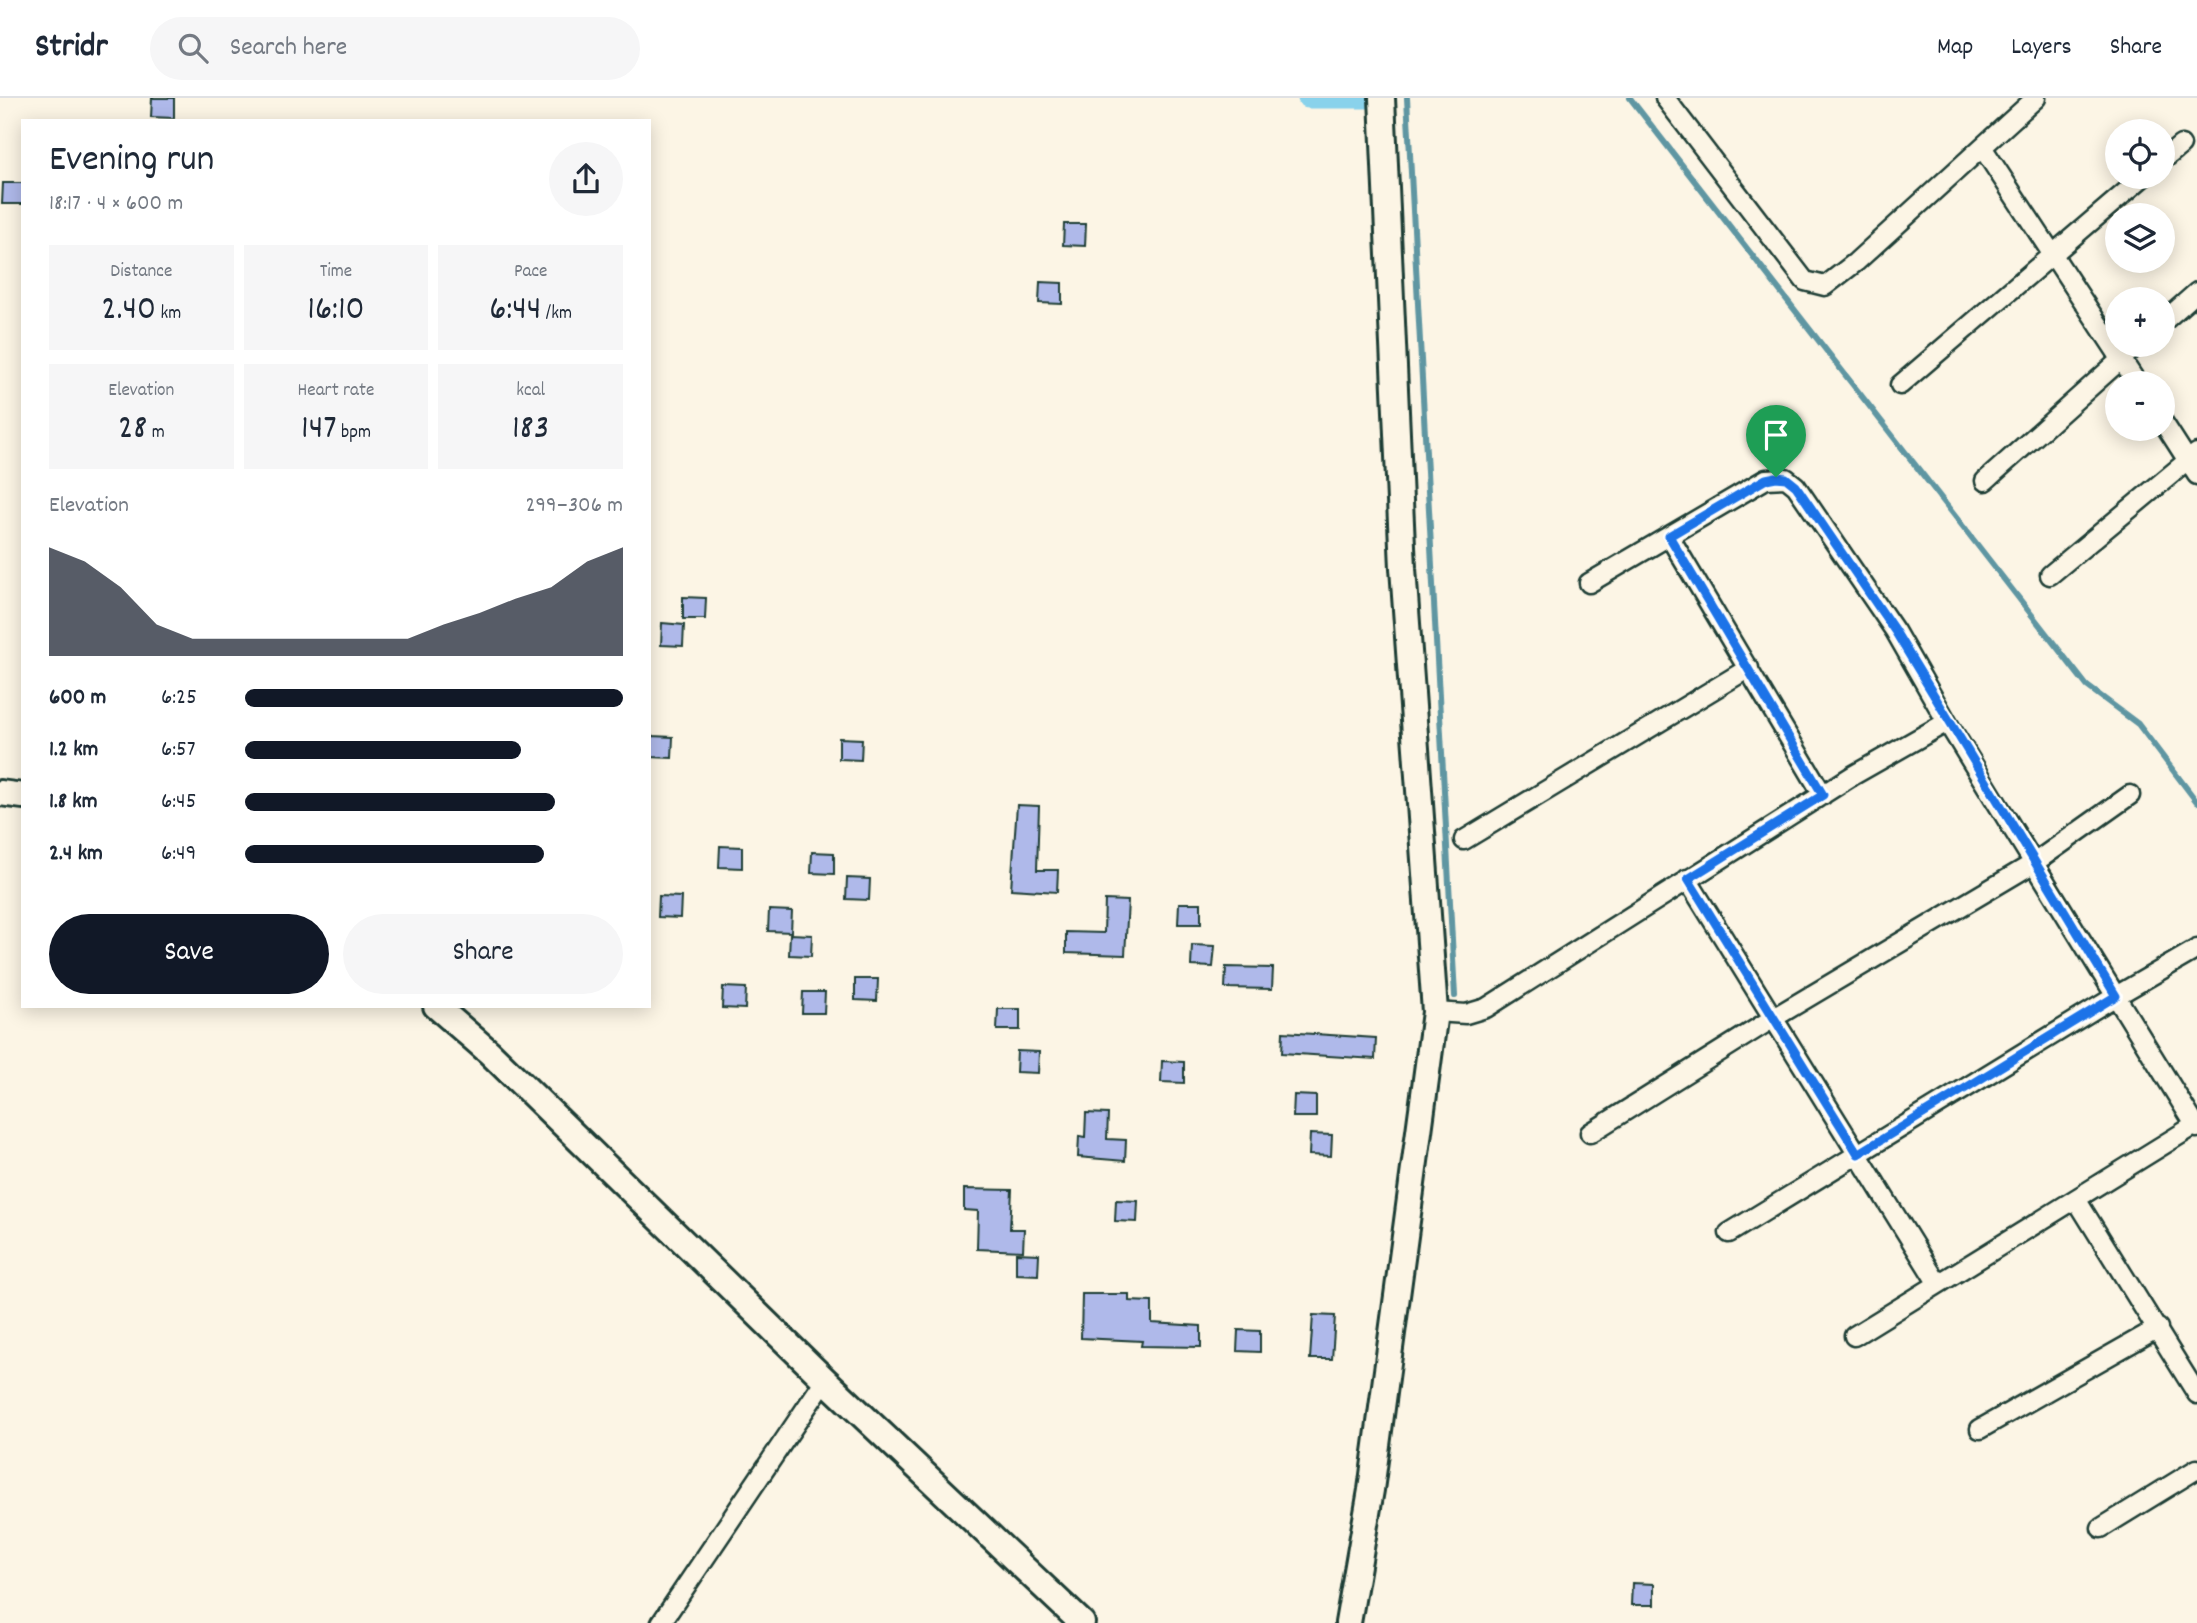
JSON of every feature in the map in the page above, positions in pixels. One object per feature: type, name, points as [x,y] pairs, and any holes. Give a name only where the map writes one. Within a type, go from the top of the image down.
[{"type":"main road","points":[[1348,1623],[1371,1490],[1441,1013],[1403,568],[1382,98]]},
{"type":"main road","points":[[0,793],[21,796]]},
{"type":"main road","points":[[438,1008],[563,1123],[825,1380],[1082,1623]]},
{"type":"street","points":[[1665,98],[1805,281],[1825,286],[1835,281],[2036,98]]},
{"type":"street","points":[[2175,150],[2181,145]]},
{"type":"street","points":[[1982,147],[2129,371]]},
{"type":"street","points":[[1900,385],[2129,189]]},
{"type":"street","points":[[2175,311],[2197,292]]},
{"type":"street","points":[[1986,481],[2123,357]]},
{"type":"street","points":[[2050,575],[2194,463],[2175,438]]},
{"type":"street","points":[[1589,583],[1766,479],[1786,478],[1796,486],[1895,631],[1947,722],[2196,1126],[1854,1336]]},
{"type":"street","points":[[1669,536],[1823,795]]},
{"type":"street","points":[[1464,840],[1749,668]]},
{"type":"street","points":[[1441,1013],[1466,1014],[1486,1008],[1823,795],[1947,722]]},
{"type":"street","points":[[1590,1133],[1775,1017],[2034,863],[2130,795]]},
{"type":"street","points":[[1688,879],[1938,1284]]},
{"type":"street","points":[[1729,1233],[2197,949]]},
{"type":"street","points":[[2076,1199],[2197,1394]]},
{"type":"street","points":[[1980,1429],[2158,1328]]},
{"type":"street","points":[[661,1623],[825,1380]]},
{"type":"street","points":[[2101,1528],[2197,1469]]},
{"type":"building","points":[[152,98],[174,98],[174,118],[151,117]]},
{"type":"building","points":[[3,183],[21,183],[21,204],[2,204]]},
{"type":"building","points":[[1064,224],[1086,224],[1085,246],[1063,245]]},
{"type":"building","points":[[1040,282],[1062,283],[1062,304],[1039,303]]},
{"type":"building","points":[[683,597],[706,598],[705,619],[683,619]]},
{"type":"building","points":[[662,623],[684,625],[683,646],[661,645]]},
{"type":"building","points":[[651,736],[673,737],[672,758],[651,757]]},
{"type":"building","points":[[839,738],[862,739],[861,760],[839,759]]},
{"type":"building","points":[[1017,805],[1039,806],[1037,870],[1058,870],[1057,892],[1011,889]]},
{"type":"building","points":[[720,846],[742,847],[742,868],[719,867]]},
{"type":"building","points":[[812,852],[834,853],[834,874],[811,873]]},
{"type":"building","points":[[847,878],[870,879],[869,900],[846,899]]},
{"type":"building","points":[[659,896],[681,897],[680,918],[658,917]]},
{"type":"building","points":[[1105,900],[1128,901],[1125,955],[1066,953],[1066,932],[1104,933]]},
{"type":"building","points":[[1179,903],[1201,903],[1201,924],[1178,924]]},
{"type":"building","points":[[769,910],[792,911],[791,932],[768,931]]},
{"type":"building","points":[[790,934],[812,935],[811,956],[789,955]]},
{"type":"building","points":[[1192,945],[1215,946],[1213,967],[1191,966]]},
{"type":"building","points":[[1226,967],[1273,968],[1272,989],[1225,988]]},
{"type":"building","points":[[855,979],[878,979],[877,1001],[855,1000]]},
{"type":"building","points":[[723,987],[746,988],[745,1009],[722,1008]]},
{"type":"building","points":[[803,992],[825,992],[824,1013],[802,1013]]},
{"type":"building","points":[[998,1009],[1020,1009],[1020,1030],[997,1030]]},
{"type":"building","points":[[1283,1032],[1376,1038],[1375,1059],[1282,1053]]},
{"type":"building","points":[[1017,1051],[1039,1052],[1038,1073],[1016,1072]]},
{"type":"building","points":[[1162,1061],[1184,1062],[1184,1083],[1161,1082]]},
{"type":"building","points":[[1294,1095],[1316,1096],[1316,1117],[1293,1117]]},
{"type":"building","points":[[1086,1113],[1108,1114],[1107,1139],[1126,1140],[1125,1161],[1078,1157],[1079,1136],[1085,1137]]},
{"type":"building","points":[[1310,1134],[1332,1135],[1331,1156],[1309,1155]]},
{"type":"building","points":[[964,1189],[1012,1190],[1010,1229],[1024,1229],[1023,1251],[977,1249],[978,1211],[964,1210]]},
{"type":"building","points":[[1116,1200],[1138,1201],[1137,1222],[1115,1221]]},
{"type":"building","points":[[1016,1253],[1039,1254],[1038,1275],[1016,1274]]},
{"type":"building","points":[[1082,1294],[1129,1294],[1129,1301],[1152,1302],[1152,1323],[1201,1326],[1201,1347],[1141,1346],[1142,1341],[1081,1338]]},
{"type":"building","points":[[1313,1315],[1335,1316],[1332,1359],[1310,1359]]},
{"type":"building","points":[[1238,1330],[1260,1331],[1260,1352],[1237,1351]]},
{"type":"building","points":[[1632,1583],[1654,1584],[1654,1605],[1631,1605]]},
{"type":"waterway","points":[[1308,98],[1377,98]]},
{"type":"waterway","points":[[1407,98],[1455,996]]},
{"type":"waterway","points":[[1630,98],[2087,686],[2138,724],[2197,802]]},
{"type":"route","points":[[1776,477],[1786,478],[1796,486],[1895,631],[1947,722],[2116,996],[1858,1154],[1688,879],[1823,795],[1669,536],[1766,479],[1776,477]]}]
